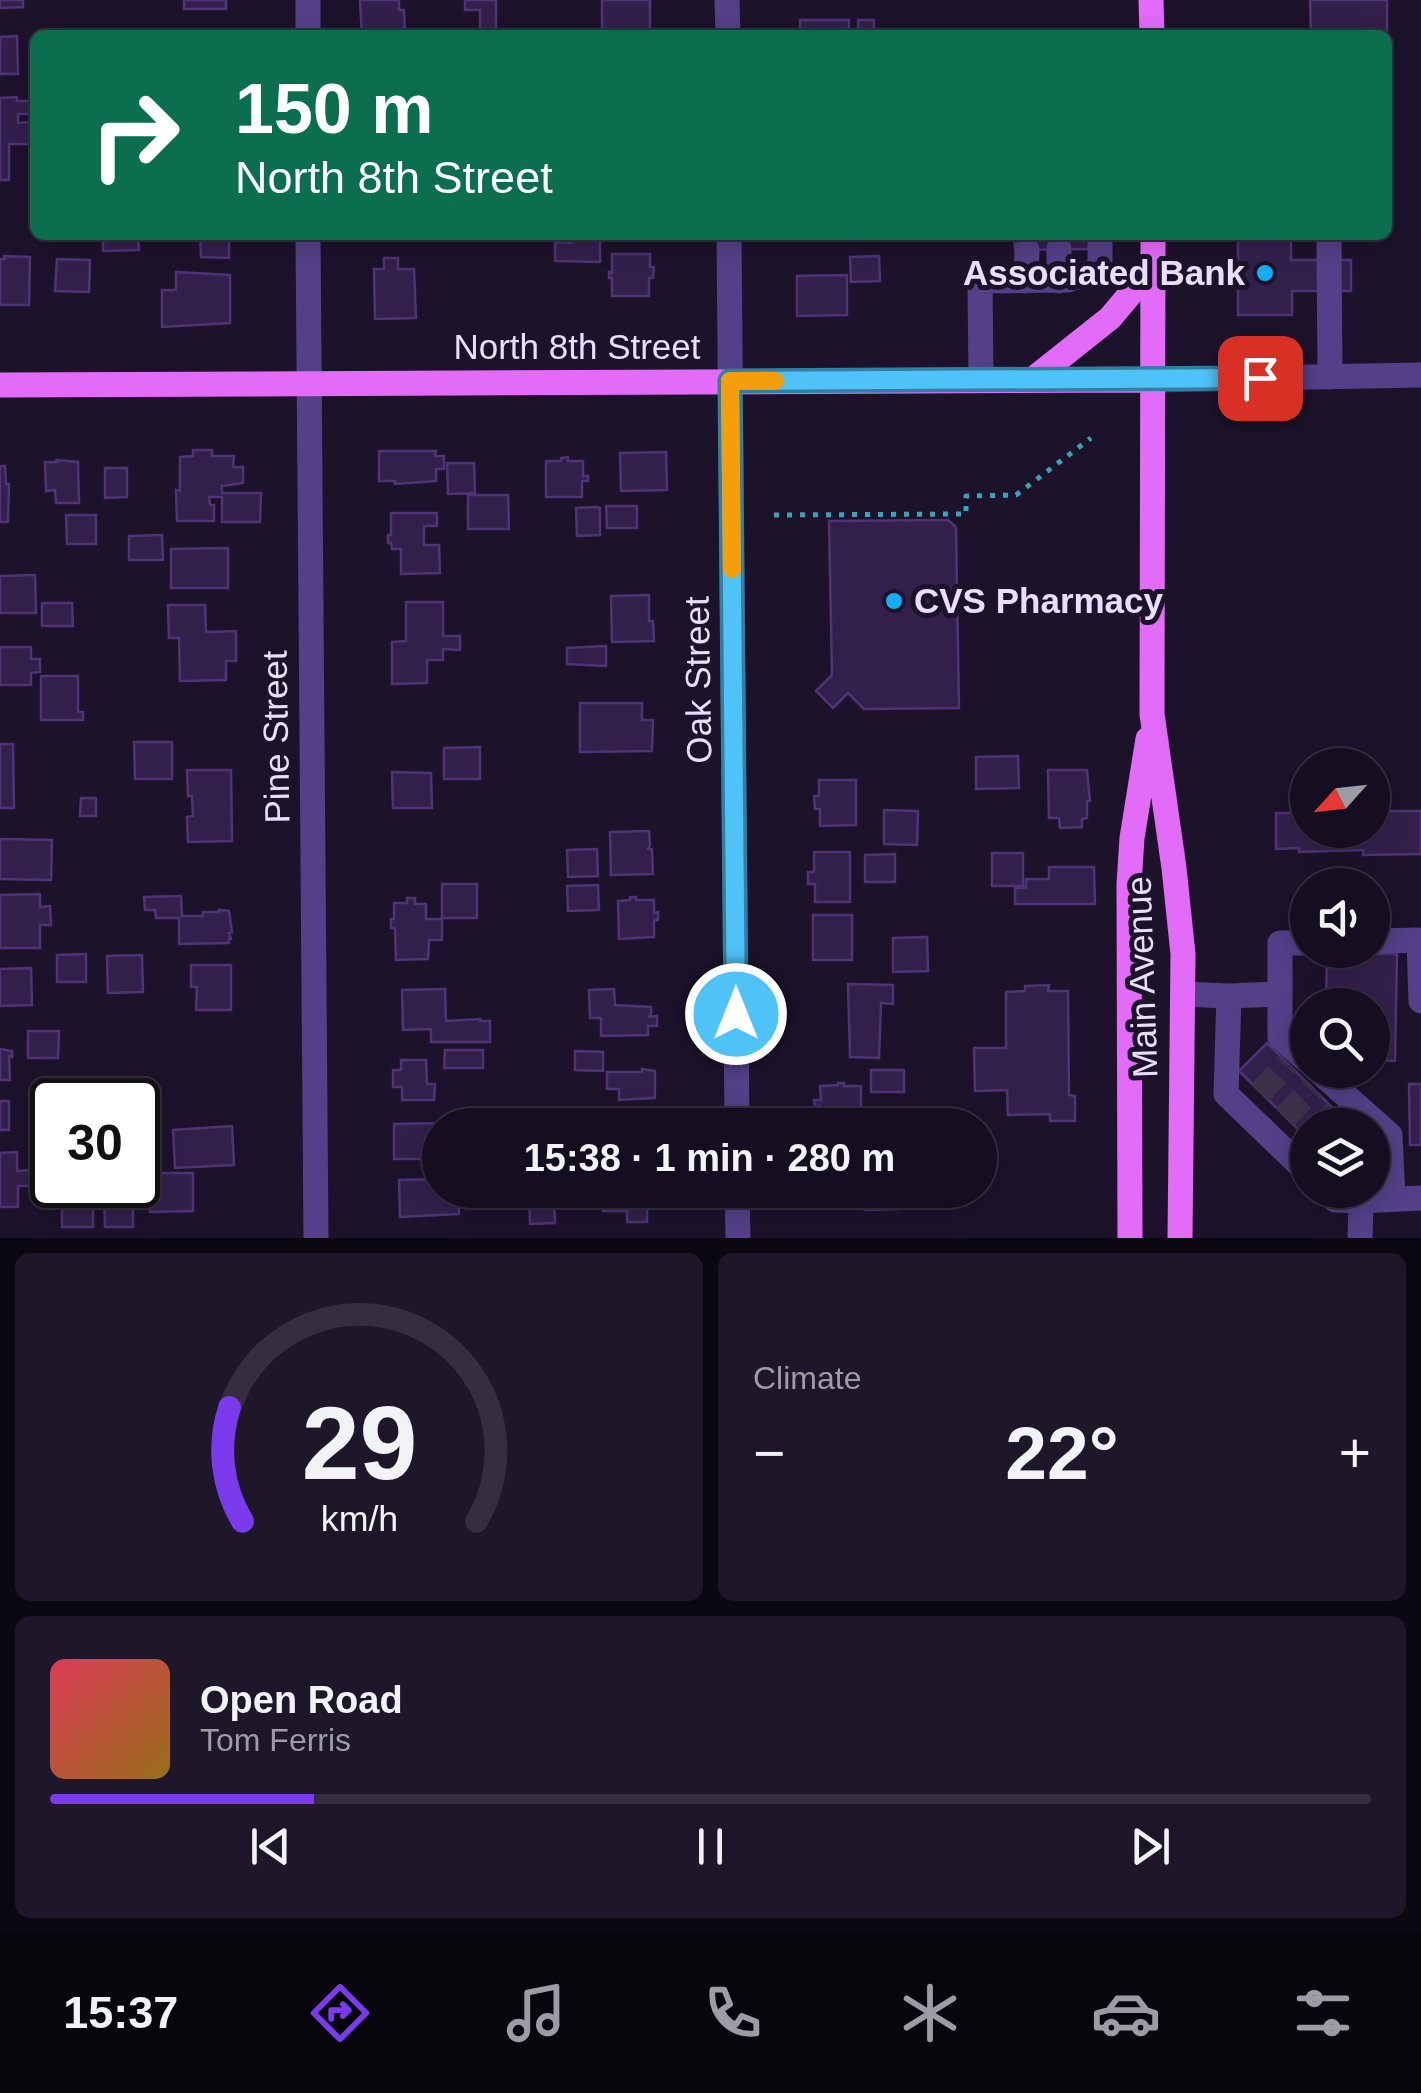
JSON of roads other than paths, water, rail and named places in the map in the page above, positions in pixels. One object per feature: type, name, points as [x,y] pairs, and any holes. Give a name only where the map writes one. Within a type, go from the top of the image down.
[{"type":"main road","points":[[1152,0],[1152,30]]},
{"type":"main road","name":"Main Avenue","points":[[1153,240],[1152,714],[1183,954],[1180,1238]]},
{"type":"main road","points":[[1032,380],[1110,318],[1153,267]]},
{"type":"main road","name":"North 8th Street","points":[[0,386],[1154,380]]},
{"type":"main road","name":"Main Avenue","points":[[1130,1238],[1129,884],[1132,838],[1152,714]]},
{"type":"street","points":[[308,0],[308,30]]},
{"type":"street","points":[[728,0],[728,30]]},
{"type":"street","name":"Pine Street","points":[[308,240],[316,1238]]},
{"type":"street","name":"Oak Street","points":[[729,240],[737,1108]]},
{"type":"street","points":[[981,380],[980,281],[1068,280],[1100,269],[1100,240]]},
{"type":"street","points":[[1329,240],[1330,377]]},
{"type":"street","points":[[1059,249],[1059,280]]},
{"type":"street","points":[[1026,250],[1026,281]]},
{"type":"street","points":[[1154,380],[1421,375]]},
{"type":"street","points":[[1390,941],[1420,941],[1421,1001]]},
{"type":"street","points":[[1290,943],[1280,943],[1280,1037],[1290,1048]]},
{"type":"street","points":[[1183,994],[1280,994]]},
{"type":"street","points":[[1229,996],[1226,1094],[1252,1102],[1290,1143]]},
{"type":"street","points":[[1326,1088],[1347,1108]]},
{"type":"street","points":[[1390,1135],[1393,1199]]},
{"type":"street","points":[[1390,1199],[1421,1198]]},
{"type":"street","points":[[737,1208],[738,1238]]},
{"type":"street","points":[[1360,1238],[1361,1208]]},
{"type":"tunnel","points":[[1260,1093],[1287,1063]]},
{"type":"tunnel","points":[[1285,1117],[1313,1088]]},
{"type":"place","name":"Associated Bank","points":[[1265,273]]},
{"type":"place","name":"CVS Pharmacy","points":[[894,601]]}]
